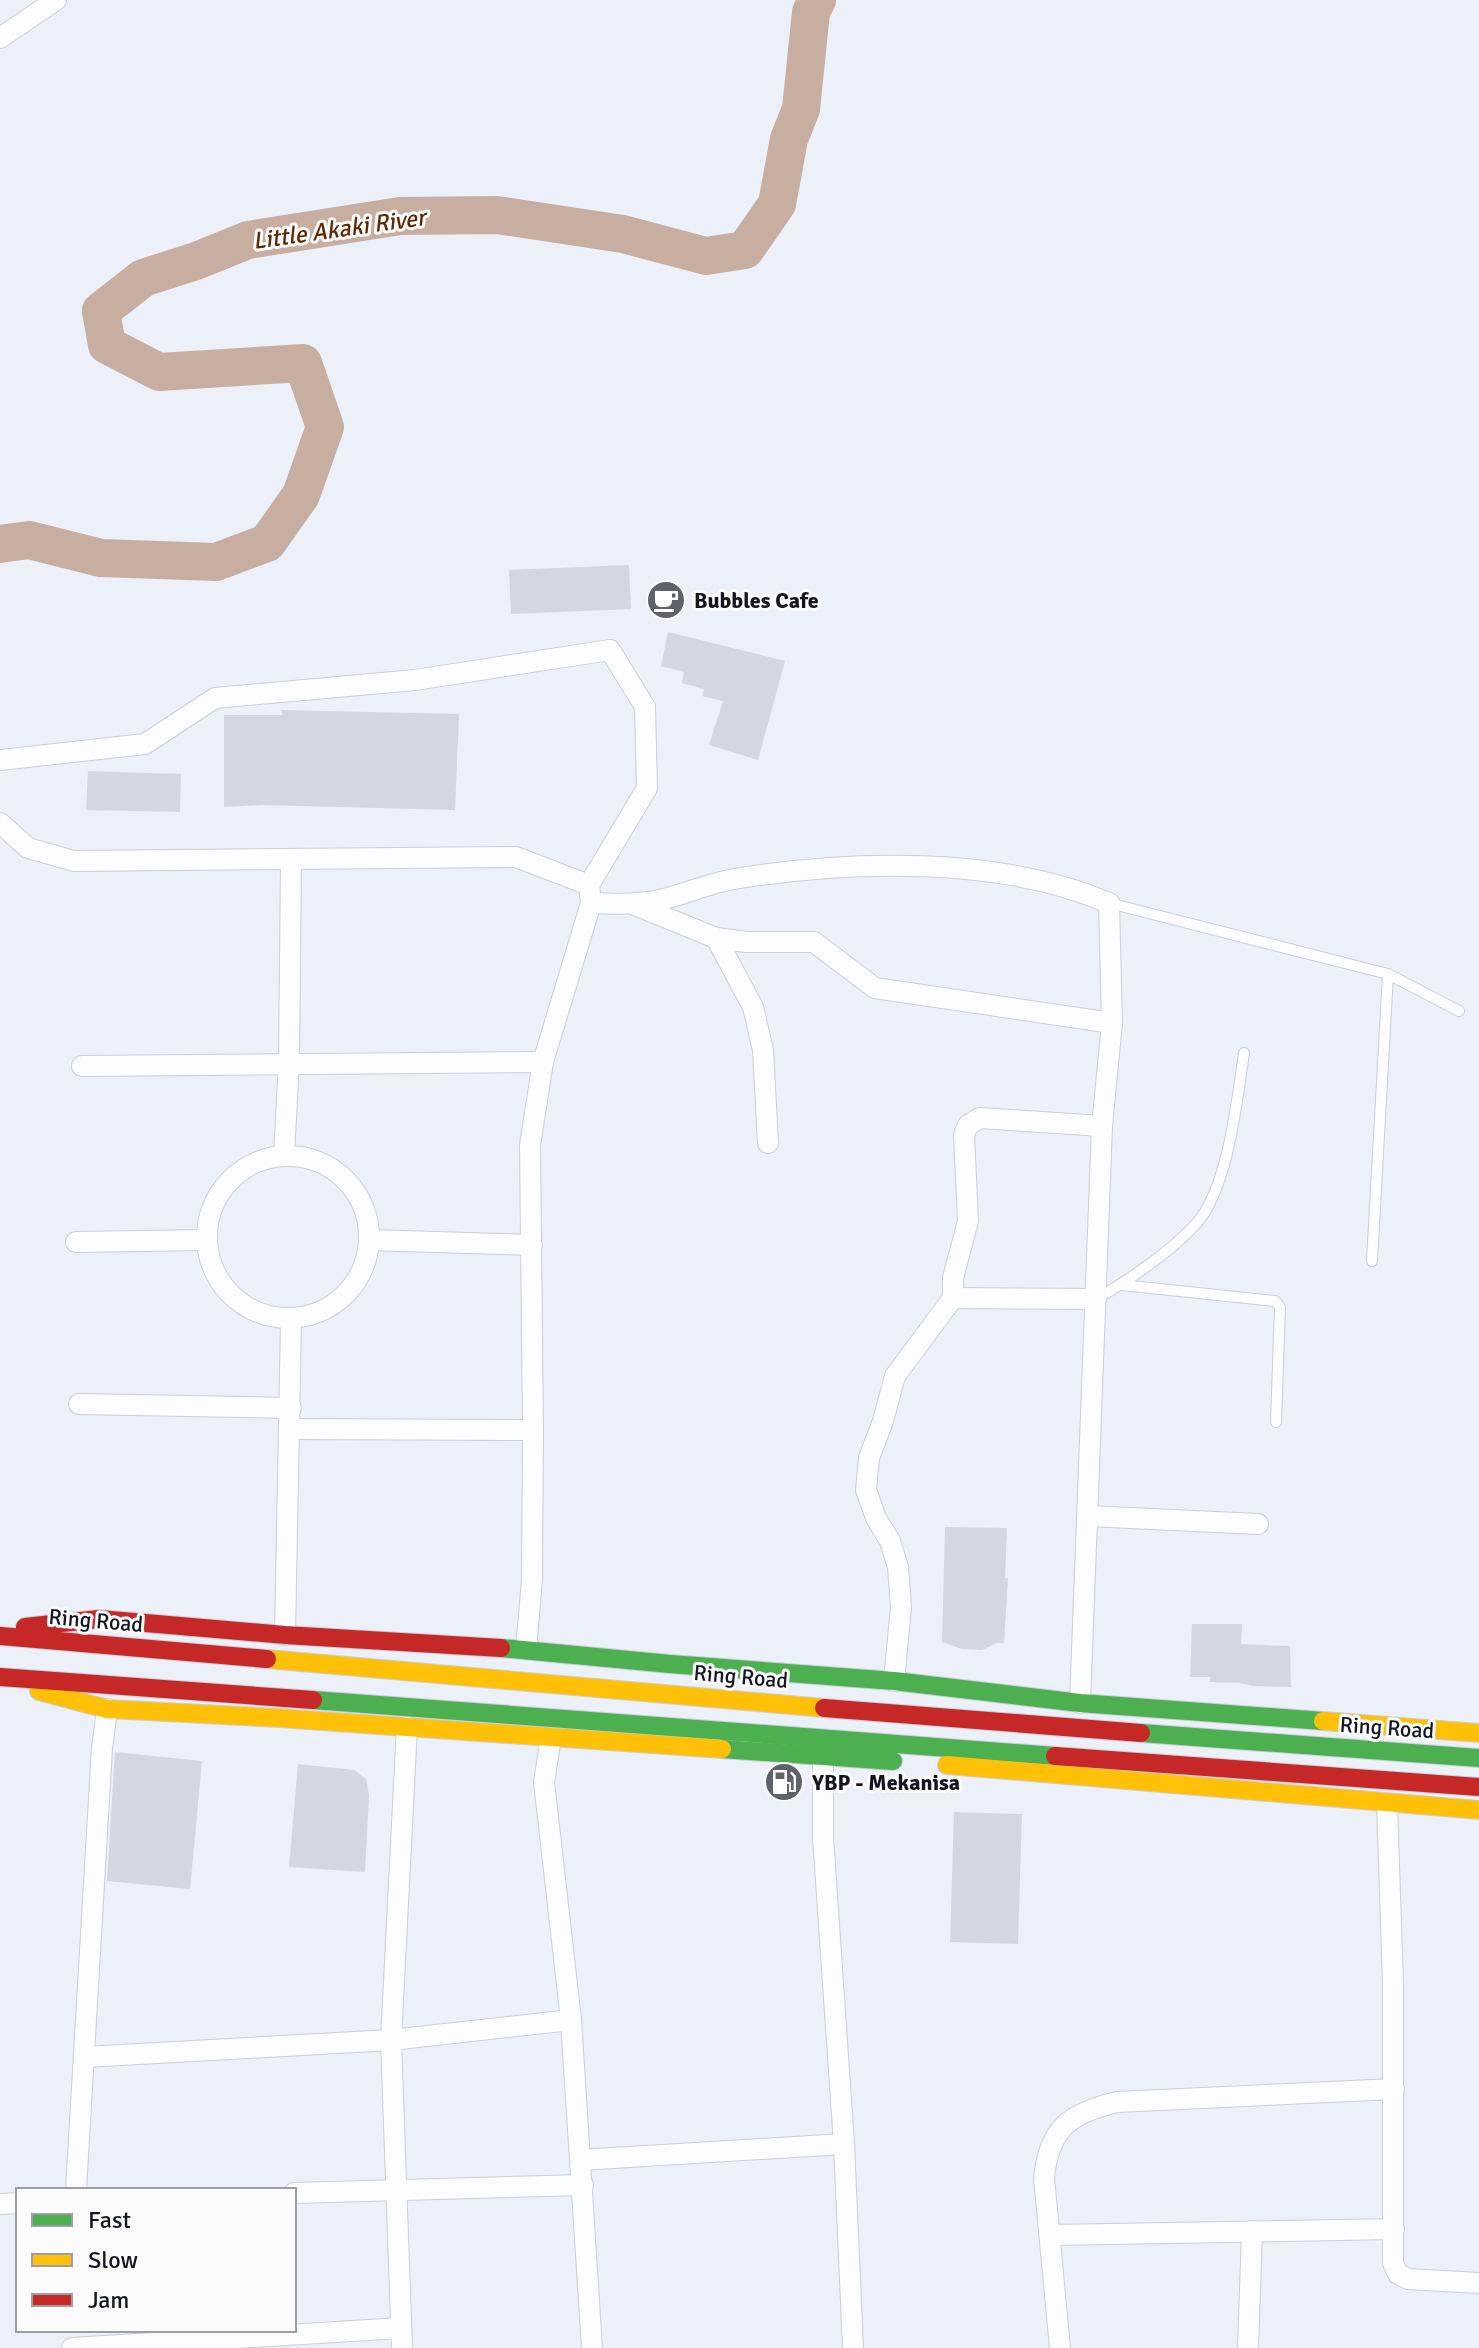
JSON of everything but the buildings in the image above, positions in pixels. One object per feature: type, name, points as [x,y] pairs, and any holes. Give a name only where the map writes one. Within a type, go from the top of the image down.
[{"type":"main road","points":[[0,1634],[99,1619],[285,1635],[526,1649],[670,1664],[894,1681],[1080,1703],[1479,1733]]},
{"type":"main road","name":"Ring Road","points":[[0,1634],[998,1723],[1479,1758]]},
{"type":"main road","points":[[0,1678],[107,1709],[934,1764],[1479,1810]]},
{"type":"main road","points":[[0,1678],[1479,1787]]},
{"type":"street","points":[[1,36],[56,0]]},
{"type":"street","points":[[0,760],[145,744],[215,698],[415,680],[610,650],[645,707],[647,788],[590,894],[543,1062],[530,1145],[532,1580],[526,1649]]},
{"type":"street","points":[[0,823],[28,848],[74,861],[516,857],[590,894],[635,905],[716,938],[746,942],[814,942],[875,988],[1112,1023]]},
{"type":"street","points":[[284,1155],[289,1062],[291,860]]},
{"type":"street","points":[[635,905],[730,880],[779,872],[914,867],[946,867],[1024,877],[1059,884],[1109,903],[1112,1023],[1102,1126],[1080,1703]]},
{"type":"street","points":[[716,938],[753,1007],[763,1050],[768,1143]]},
{"type":"street","points":[[82,1066],[543,1062]]},
{"type":"street","points":[[894,1681],[901,1607],[898,1567],[890,1541],[876,1518],[866,1490],[869,1458],[895,1376],[953,1298],[953,1278],[968,1221],[964,1135],[968,1125],[980,1118],[1102,1126]]},
{"type":"street","points":[[284,1155],[311,1159],[335,1171],[354,1189],[366,1214],[369,1240],[364,1265],[352,1287],[334,1305],[311,1316],[291,1320],[262,1315],[240,1303],[222,1285],[211,1263],[205,1240],[210,1214],[221,1191],[238,1173],[260,1161],[284,1155]]},
{"type":"street","points":[[76,1242],[205,1240]]},
{"type":"street","points":[[369,1240],[532,1245]]},
{"type":"street","points":[[953,1298],[1096,1299]]},
{"type":"street","points":[[285,1635],[291,1320]]},
{"type":"street","points":[[79,1404],[291,1408]]},
{"type":"street","points":[[291,1429],[533,1430]]},
{"type":"street","points":[[1088,1516],[1258,1524]]},
{"type":"street","points":[[76,2188],[102,1748],[107,1709]]},
{"type":"street","points":[[72,2348],[401,2338],[391,2040],[407,1727]]},
{"type":"street","points":[[551,1738],[544,1782],[571,2020],[592,2348]]},
{"type":"street","points":[[823,1757],[823,1837],[844,2144],[853,2348]]},
{"type":"street","points":[[1387,1804],[1393,1984],[1393,2263],[1398,2274],[1408,2279],[1479,2283]]},
{"type":"street","points":[[85,2057],[391,2040],[571,2020]]},
{"type":"street","points":[[1060,2348],[1044,2178],[1046,2156],[1055,2134],[1071,2119],[1092,2108],[1117,2102],[1394,2089]]},
{"type":"street","points":[[580,2160],[844,2144]]},
{"type":"street","points":[[296,2193],[583,2185]]},
{"type":"street","points":[[1051,2235],[1394,2229]]},
{"type":"street","points":[[1248,2348],[1252,2231]]},
{"type":"lane","points":[[1109,903],[1388,974],[1459,1011]]},
{"type":"lane","points":[[1372,1261],[1388,974]]},
{"type":"lane","points":[[1096,1299],[1122,1285],[1197,1224],[1230,1145],[1244,1053]]},
{"type":"lane","points":[[1122,1285],[1275,1301],[1280,1307],[1276,1422]]},
{"type":"waterway","name":"Little Akaki River","points":[[0,544],[29,540],[101,558],[216,562],[267,543],[301,495],[325,427],[303,363],[159,372],[107,345],[101,311],[143,278],[248,240],[400,216],[497,215],[623,234],[706,256],[745,250],[777,204],[789,139],[801,109],[811,12],[817,0]]},
{"type":"traffic: fast","points":[[501,1648],[894,1681],[1080,1703],[1323,1721]]},
{"type":"traffic: fast","points":[[313,1700],[1055,1756]]},
{"type":"traffic: fast","points":[[1141,1733],[1479,1758]]},
{"type":"traffic: fast","points":[[722,1749],[893,1761]]},
{"type":"traffic: slow","points":[[267,1659],[824,1708]]},
{"type":"traffic: slow","points":[[39,1691],[107,1709],[722,1749]]},
{"type":"traffic: slow","points":[[1323,1721],[1479,1733]]},
{"type":"traffic: slow","points":[[947,1765],[1479,1810]]},
{"type":"traffic: jam","points":[[25,1627],[99,1619],[285,1635],[501,1648]]},
{"type":"traffic: jam","points":[[0,1636],[267,1659]]},
{"type":"traffic: jam","points":[[0,1677],[313,1700]]},
{"type":"traffic: jam","points":[[824,1708],[1141,1733]]},
{"type":"traffic: jam","points":[[1055,1756],[1479,1787]]},
{"type":"place","name":"Bubbles Cafe","points":[[666,600]]},
{"type":"place","name":"YBP - Mekanisa","points":[[784,1782]]}]
